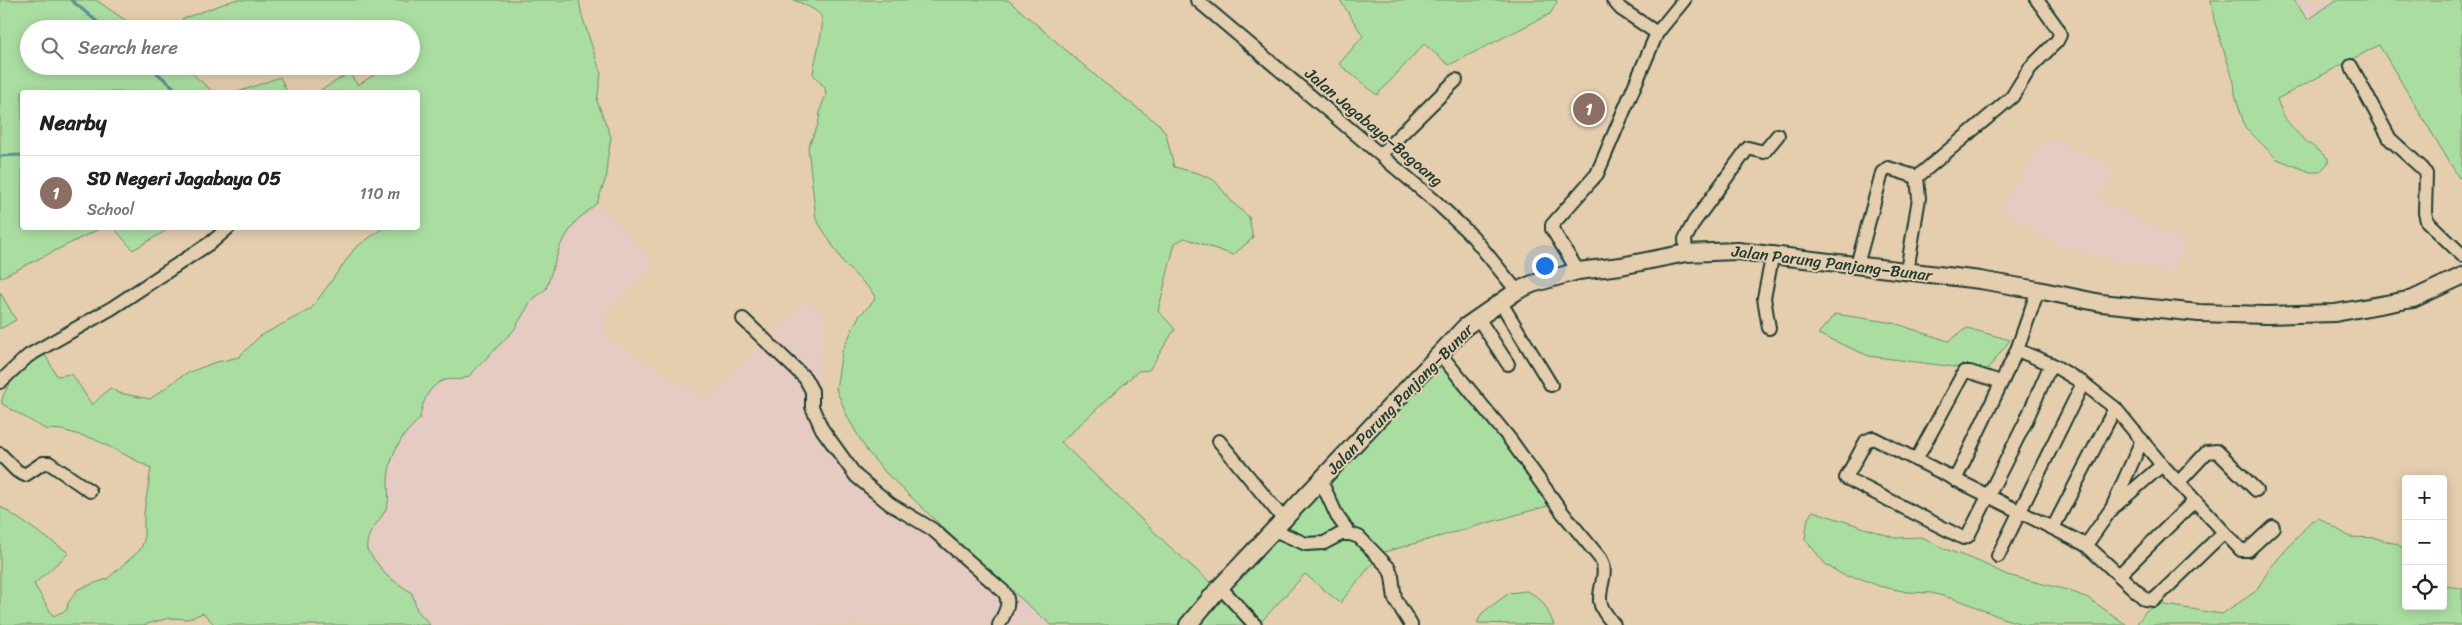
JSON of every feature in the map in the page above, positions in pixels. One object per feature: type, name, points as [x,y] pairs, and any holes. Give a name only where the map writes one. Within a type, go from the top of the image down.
[{"type":"main road","name":"Jalan Parung Panjang–Bunar","points":[[1188,625],[1220,587],[1466,328],[1517,291],[1532,284],[1578,271],[1621,266],[1686,253],[1738,250],[1773,253],[2038,290],[2101,304],[2233,314],[2330,313],[2413,299],[2462,276]]},
{"type":"street","name":"Jalan Jagabaya–Bagoang","points":[[1197,0],[1382,153],[1473,237],[1517,291]]},
{"type":"street","points":[[1613,0],[1621,9],[1657,33]]},
{"type":"street","points":[[1578,271],[1552,225],[1597,174],[1657,33],[1684,0]]},
{"type":"street","points":[[1917,177],[2012,97],[2030,68],[2057,41],[2060,35],[2058,29],[2037,0]]},
{"type":"street","points":[[2351,66],[2390,139],[2426,174],[2425,213],[2427,221],[2462,255]]},
{"type":"street","points":[[1382,153],[1456,80]]},
{"type":"street","points":[[1686,253],[1686,239],[1694,222],[1748,148],[1764,152],[1778,135]]},
{"type":"street","points":[[1857,265],[1882,173],[1888,168],[1917,177]]},
{"type":"street","points":[[1907,271],[1919,198],[1917,177]]},
{"type":"street","points":[[0,382],[28,356],[112,308],[226,230]]},
{"type":"street","points":[[1769,328],[1764,298],[1773,253]]},
{"type":"street","points":[[1955,480],[2017,350],[2038,290]]},
{"type":"street","points":[[1501,303],[1551,385]]},
{"type":"street","points":[[1478,318],[1508,364]]},
{"type":"street","points":[[743,319],[805,378],[812,391],[812,408],[822,429],[856,476],[890,504],[932,529],[1004,592],[1008,597],[1008,606],[999,625]]},
{"type":"street","points":[[2017,350],[2051,364],[2083,383],[2115,408],[2178,483],[2241,550],[2248,550],[2273,527]]},
{"type":"street","points":[[1440,354],[1509,438],[1562,512],[1600,558],[1605,566],[1600,600],[1602,609],[1614,625]]},
{"type":"street","points":[[2051,364],[1990,497],[1972,533],[1964,538],[1847,480],[1845,476],[1866,440],[1870,438],[1916,460],[1955,480],[1990,497],[2020,512],[2053,528],[2086,545],[2145,599],[2154,600],[2224,532]]},
{"type":"street","points":[[1916,460],[1964,372],[1970,372],[2001,382]]},
{"type":"street","points":[[1998,556],[2083,383]]},
{"type":"street","points":[[2053,528],[2115,408]]},
{"type":"street","points":[[2086,545],[2112,508],[2142,440]]},
{"type":"street","points":[[1219,441],[1279,526],[1306,544],[1324,543],[1341,534],[1350,534]]},
{"type":"street","points":[[2178,483],[2207,452],[2217,451],[2256,490]]},
{"type":"street","points":[[0,454],[17,471],[25,476],[43,463],[49,463],[90,491]]},
{"type":"street","points":[[2112,508],[2162,464]]},
{"type":"street","points":[[1321,481],[1337,516],[1350,534],[1368,544],[1389,568],[1395,599],[1400,610],[1411,625]]},
{"type":"street","points":[[2119,575],[2194,501]]},
{"type":"street","points":[[1220,587],[1255,625]]},
{"type":"shaded area","points":[[2294,0],[2336,0],[2308,20]]},
{"type":"shaded area","points":[[2047,136],[2115,168],[2099,199],[2187,242],[2173,273],[2062,247],[1999,209]]},
{"type":"shaded area","points":[[594,205],[611,215],[655,265],[603,315],[607,337],[706,400],[807,300],[825,315],[815,412],[869,493],[978,561],[1051,625],[430,625],[417,610],[412,593],[387,576],[367,550],[369,534],[387,507],[388,475],[396,446],[405,432],[420,419],[421,404],[433,388],[445,380],[459,381],[514,330],[531,301],[546,289],[560,246],[575,222]]},
{"type":"green space","points":[[0,0],[96,0],[125,20],[20,20],[20,75],[194,75],[211,90],[20,90],[20,230],[97,230],[0,278]]},
{"type":"green space","points":[[234,0],[579,0],[582,16],[601,74],[597,101],[611,137],[607,175],[597,203],[575,222],[560,246],[546,289],[531,301],[514,330],[469,376],[439,382],[430,390],[424,402],[420,419],[397,446],[389,472],[387,506],[368,538],[367,550],[387,576],[412,593],[417,610],[430,625],[215,625],[203,613],[188,619],[169,618],[143,625],[0,625],[0,506],[69,553],[34,584],[53,616],[67,610],[68,603],[78,589],[107,579],[140,550],[144,541],[144,513],[151,468],[94,439],[62,430],[45,429],[2,404],[6,390],[31,361],[43,351],[57,376],[72,374],[92,405],[110,388],[119,393],[150,399],[185,374],[213,363],[239,357],[260,336],[311,309],[355,248],[380,230],[420,230],[420,90],[321,90],[346,75],[350,75],[358,85],[374,75],[420,75],[420,20],[182,19]]},
{"type":"green space","points":[[794,0],[1008,0],[1103,82],[1160,125],[1166,134],[1174,167],[1198,173],[1214,180],[1233,203],[1249,217],[1253,238],[1233,255],[1185,238],[1175,243],[1158,311],[1175,329],[1149,370],[1138,371],[1061,442],[1169,546],[1219,590],[1437,355],[1544,486],[1551,505],[1381,553],[1340,603],[1305,574],[1258,625],[1051,625],[978,561],[886,473],[867,451],[848,418],[836,389],[842,351],[859,316],[874,301],[875,297],[870,289],[845,265],[816,219],[808,147],[818,125],[821,107],[826,95],[825,88],[813,74],[822,20],[821,16],[808,6]]},
{"type":"green space","points":[[1340,0],[1556,0],[1557,2],[1550,14],[1449,65],[1424,44],[1377,95],[1339,64],[1363,36]]},
{"type":"green space","points":[[2211,0],[2294,0],[2308,20],[2336,0],[2462,0],[2462,175],[2459,178],[2379,45],[2277,99],[2286,118],[2297,133],[2328,158],[2328,163],[2320,172],[2310,172],[2277,159],[2245,127],[2235,94],[2234,82],[2214,20]]},
{"type":"green space","points":[[280,77],[286,90],[244,90]]},
{"type":"green space","points":[[116,230],[167,230],[133,250]]},
{"type":"green space","points":[[0,292],[16,320],[0,329]]},
{"type":"green space","points":[[1835,314],[1894,323],[1948,341],[1967,328],[2010,340],[1986,371],[1869,356],[1818,334]]},
{"type":"green space","points":[[1813,511],[1895,538],[1922,537],[1945,549],[1980,562],[2007,575],[2067,590],[2088,598],[2127,625],[2026,625],[2002,618],[1962,601],[1931,593],[1907,592],[1879,586],[1859,578],[1845,576],[1826,565],[1805,539],[1808,518]]},
{"type":"green space","points":[[2319,518],[2350,537],[2375,538],[2397,544],[2402,547],[2402,610],[2447,610],[2447,586],[2462,588],[2462,625],[2136,625],[2146,611],[2160,604],[2222,614],[2255,592],[2271,567],[2311,521]]},
{"type":"green space","points":[[1526,591],[1540,600],[1547,609],[1554,625],[1477,623],[1482,613],[1509,593]]},
{"type":"waterway","points":[[71,0],[95,20]]},
{"type":"waterway","points":[[159,75],[177,90]]},
{"type":"waterway","points":[[0,156],[20,155]]},
{"type":"place","name":"SD Negeri Jagabaya 05","points":[[1589,109]]}]
